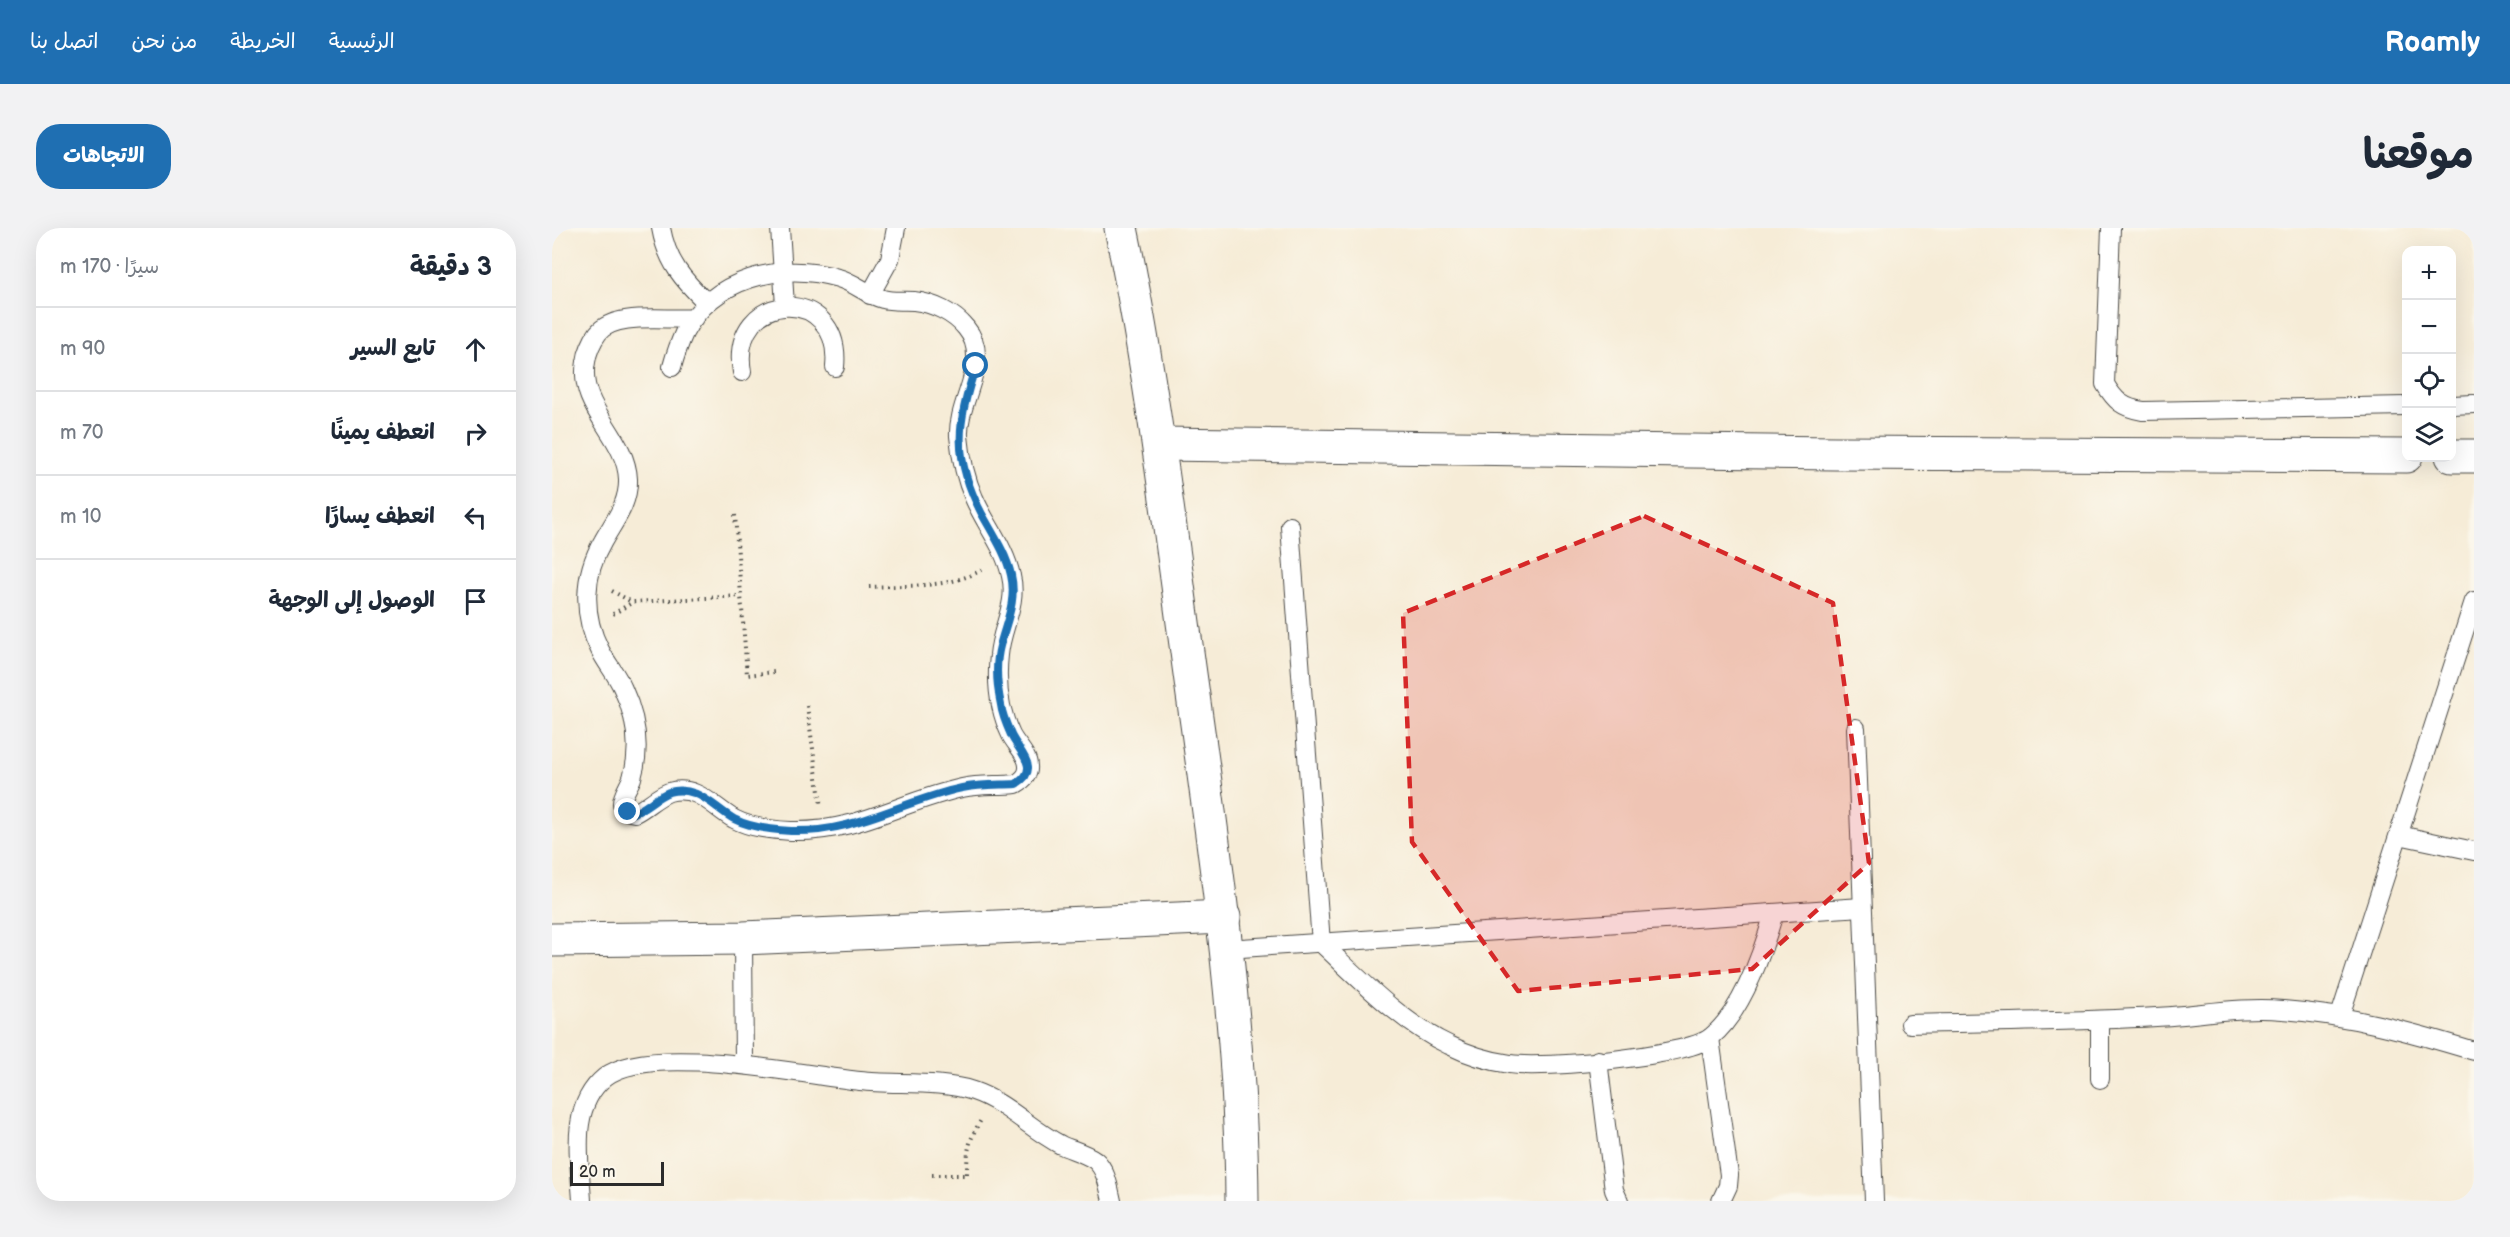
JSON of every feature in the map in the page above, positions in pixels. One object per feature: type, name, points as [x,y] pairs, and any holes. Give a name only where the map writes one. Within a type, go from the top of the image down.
[{"type":"street","points":[[1121,228],[1138,309],[1159,444],[1224,917],[1236,1056],[1242,1201]]},
{"type":"street","points":[[1159,444],[1860,453],[2402,456]]},
{"type":"street","points":[[2456,456],[2474,456]]},
{"type":"street","points":[[552,940],[743,938],[1224,917]]},
{"type":"lane","points":[[661,228],[665,246],[681,278],[707,303]]},
{"type":"lane","points":[[780,228],[785,306]]},
{"type":"lane","points":[[870,295],[890,259],[896,228]]},
{"type":"lane","points":[[2111,228],[2104,384],[2113,398],[2127,408],[2143,411],[2402,406]]},
{"type":"lane","points":[[672,368],[684,333],[707,303],[724,290],[752,278],[783,271],[812,272],[840,278],[884,300],[926,303],[952,315],[966,328],[975,346],[976,366],[964,403],[959,433],[962,462],[974,498],[1005,556],[1012,577],[1013,598],[1000,648],[997,677],[1004,716],[1011,735],[1029,767],[1023,780],[1016,784],[963,788],[855,824],[824,830],[775,830],[750,825],[733,819],[707,798],[690,792],[671,791],[654,799],[634,813],[623,808],[622,801],[636,764],[636,731],[623,689],[600,650],[594,634],[588,612],[587,594],[588,576],[594,558],[621,513],[628,478],[625,461],[618,445],[588,398],[583,374],[587,354],[598,332],[610,324],[627,319],[694,318]]},
{"type":"lane","points":[[742,372],[741,342],[748,328],[758,316],[771,309],[785,306],[801,308],[815,314],[826,324],[835,345],[835,367]]},
{"type":"lane","points":[[2456,405],[2474,404]]},
{"type":"lane","points":[[1290,526],[1321,943],[1395,1009],[1421,1029],[1449,1045],[1511,1064],[1555,1064],[1660,1054],[1687,1048],[1710,1038],[1734,1009],[1750,981],[1764,947],[1774,913]]},
{"type":"lane","points":[[2340,1016],[2474,601]]},
{"type":"lane","points":[[1856,728],[1874,1201]]},
{"type":"lane","points":[[2398,835],[2474,851]]},
{"type":"lane","points":[[1226,949],[1862,907]]},
{"type":"lane","points":[[743,938],[744,1065]]},
{"type":"lane","points":[[1910,1024],[2100,1020],[2220,1011],[2280,1010],[2340,1016],[2392,1027],[2474,1051]]},
{"type":"lane","points":[[2100,1020],[2100,1079]]},
{"type":"lane","points":[[1710,1038],[1729,1175],[1728,1186],[1720,1201]]},
{"type":"lane","points":[[1598,1060],[1614,1190],[1619,1201]]},
{"type":"lane","points":[[582,1201],[578,1131],[585,1101],[605,1077],[633,1064],[702,1063],[744,1065],[861,1081],[970,1090],[994,1099],[1061,1145],[1095,1160],[1106,1176],[1112,1201]]},
{"type":"path","points":[[735,514],[747,675],[774,672]]},
{"type":"path","points":[[869,587],[944,583],[975,574]]},
{"type":"path","points":[[633,602],[741,596]]},
{"type":"path","points":[[807,706],[824,830]]},
{"type":"path","points":[[932,1175],[967,1175],[967,1151],[970,1137],[994,1099]]},
{"type":"highlighted area","points":[[1644,516],[1833,603],[1869,863],[1752,969],[1518,991],[1412,842],[1403,613]]},
{"type":"route","points":[[628,812],[634,813],[641,810],[654,799],[671,791],[690,792],[707,798],[733,819],[750,825],[775,830],[824,830],[855,824],[963,788],[978,785],[1016,784],[1023,780],[1029,767],[1011,735],[1001,707],[997,677],[1000,648],[1013,598],[1012,577],[1005,556],[974,498],[962,462],[959,433],[964,403],[976,366]]}]
